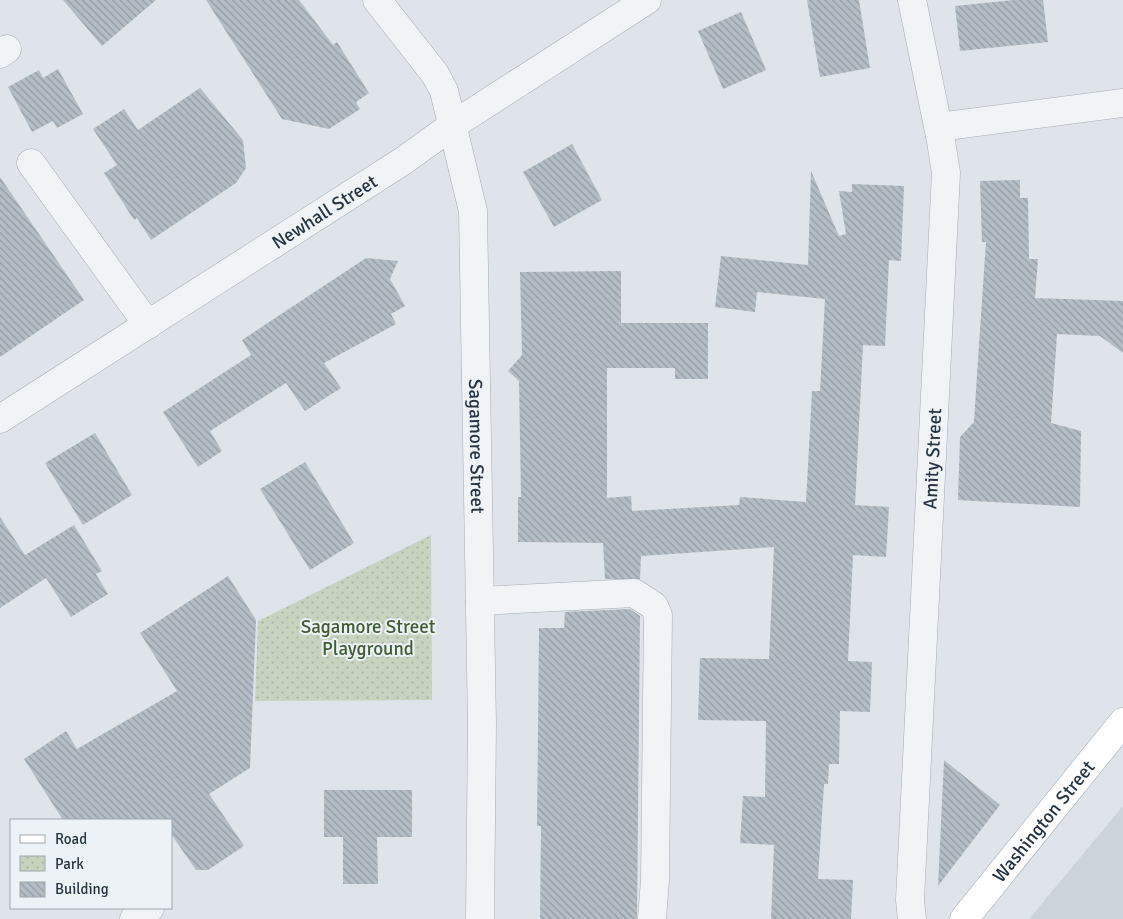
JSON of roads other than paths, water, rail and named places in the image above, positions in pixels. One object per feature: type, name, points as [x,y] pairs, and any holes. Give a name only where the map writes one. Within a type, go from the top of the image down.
[{"type":"main road","name":"Washington Street","points":[[964,919],[1123,722]]},
{"type":"street","name":"Sagamore Street","points":[[377,0],[435,74],[444,91],[473,211],[482,734],[480,919]]},
{"type":"street","name":"Newhall Street","points":[[0,419],[394,166],[453,125],[647,0]]},
{"type":"street","name":"Amity Street","points":[[912,0],[946,173],[910,900],[912,919]]},
{"type":"street","points":[[938,127],[1123,102]]},
{"type":"street","points":[[31,163],[148,325]]},
{"type":"street","points":[[480,601],[634,593],[654,606],[658,615],[652,919]]},
{"type":"street","points":[[134,919],[149,909]]},
{"type":"park label","name":"Sagamore Street Playground","points":[[368,637]]}]
